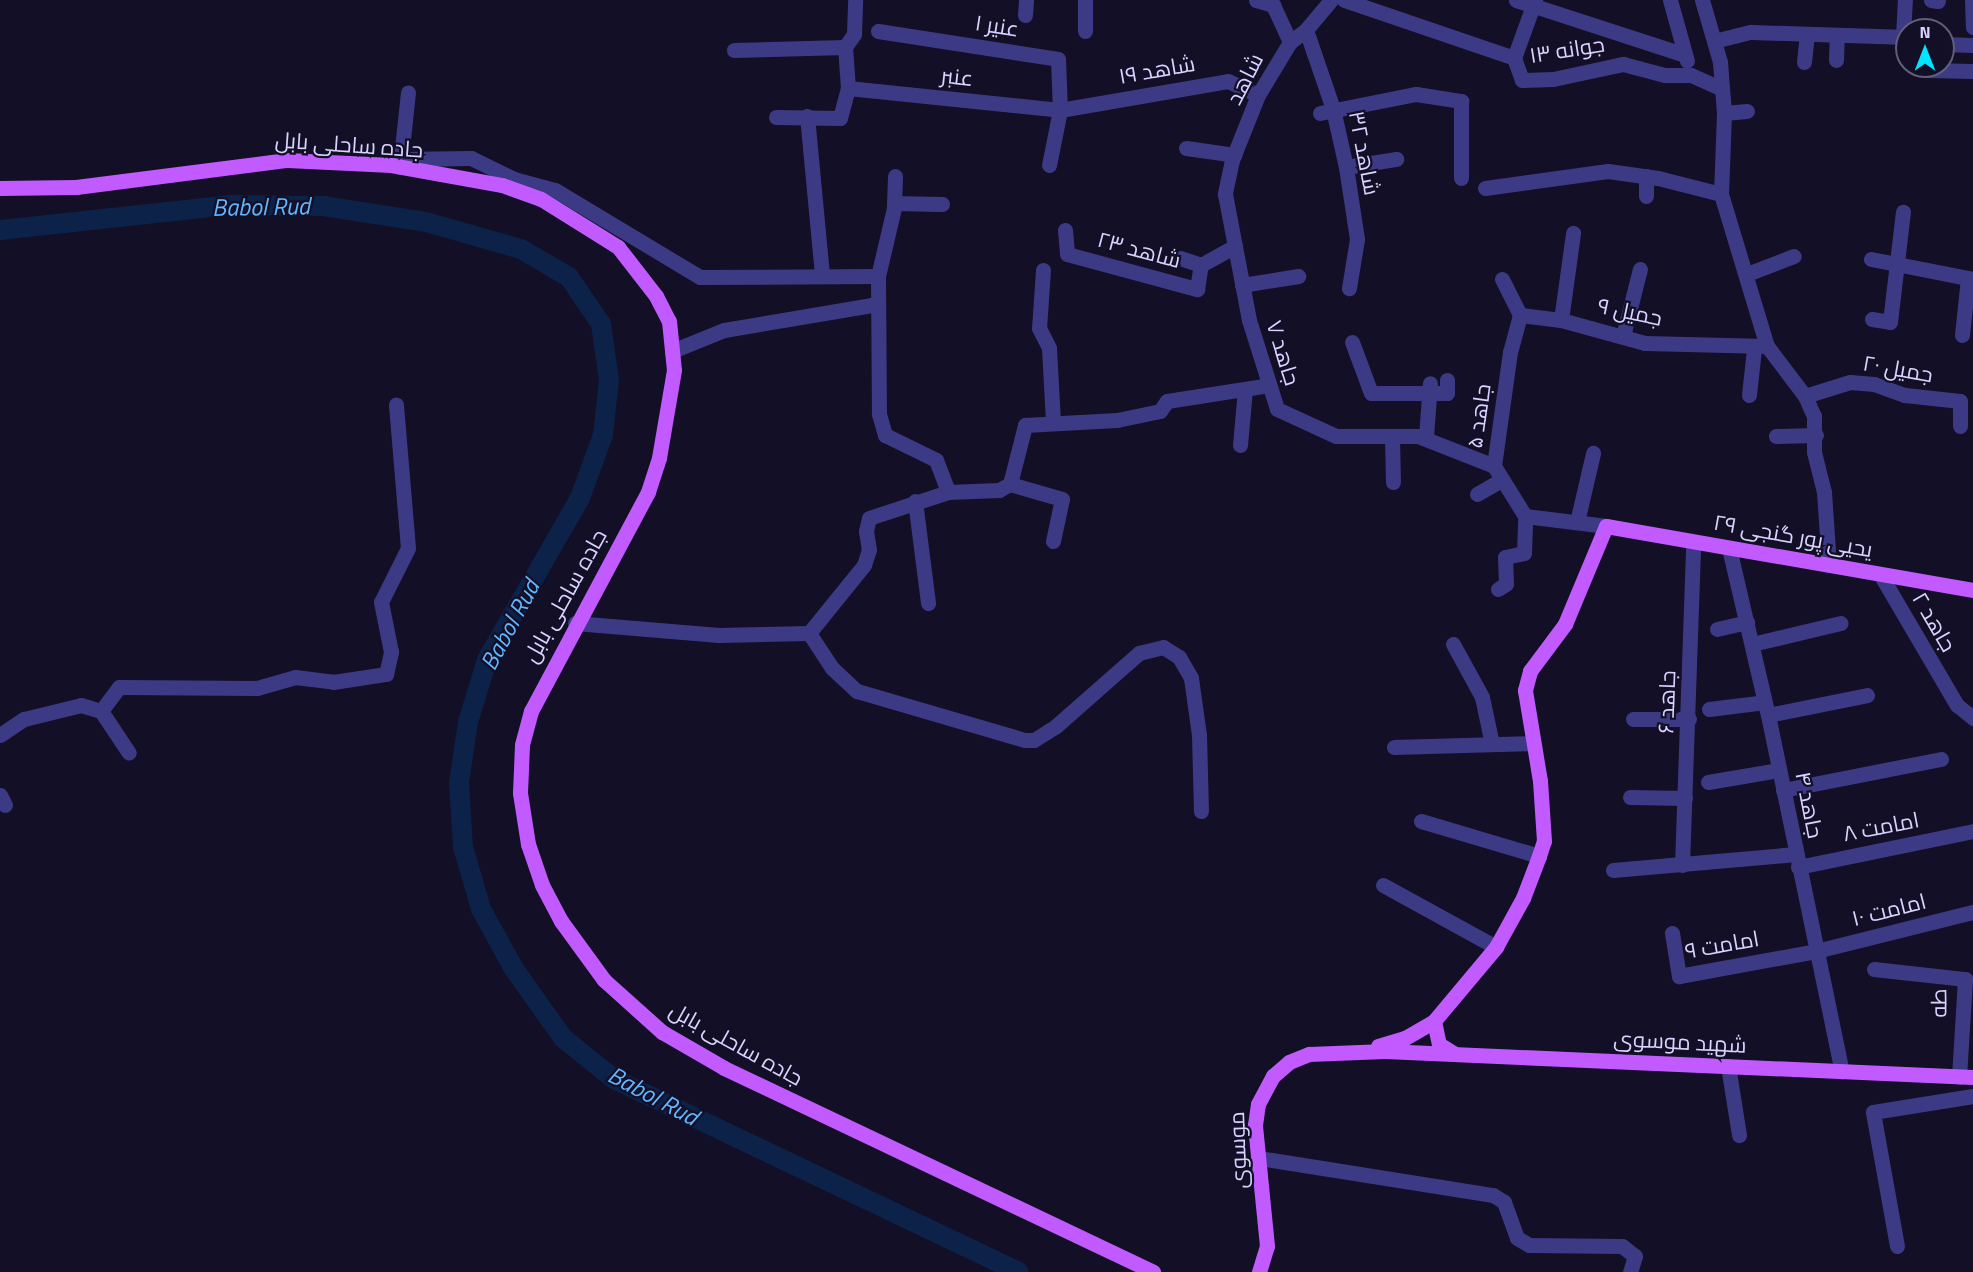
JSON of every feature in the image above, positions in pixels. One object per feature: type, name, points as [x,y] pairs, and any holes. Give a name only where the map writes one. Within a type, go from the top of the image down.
[{"type":"main road","name":"جاده ساحلی بابل","points":[[0,188],[76,187],[287,160],[400,163],[502,185],[541,199],[584,223],[618,247],[656,296],[669,321],[672,351],[670,392],[658,458],[648,492],[575,623],[531,711],[522,745],[520,793],[528,844],[542,885],[561,921],[604,980],[662,1032],[724,1068],[1153,1272]]},
{"type":"main road","name":"یحیی پور گنجی ۲۹","points":[[1606,526],[1973,590]]},
{"type":"main road","points":[[1352,1052],[1405,1038],[1434,1021],[1496,947],[1523,898],[1544,841],[1540,781],[1525,690],[1530,671],[1565,624],[1606,526]]},
{"type":"main road","points":[[1434,1021],[1439,1044],[1455,1054]]},
{"type":"main road","name":"شهید موسوی","points":[[1386,1051],[1966,1077]]},
{"type":"main road","name":"موسوی","points":[[1264,1268],[1267,1239],[1258,1158],[1256,1114],[1261,1094],[1273,1076],[1289,1062],[1309,1054],[1386,1051]]},
{"type":"street","points":[[776,117],[840,118],[848,88],[845,47],[854,34],[855,0]]},
{"type":"street","points":[[1085,0],[1085,31]]},
{"type":"street","points":[[1256,0],[1273,5],[1290,42]]},
{"type":"street","name":"شاهد","points":[[1225,194],[1235,155],[1258,95],[1290,42],[1306,30],[1331,0]]},
{"type":"street","points":[[1344,0],[1514,58],[1534,3]]},
{"type":"street","points":[[1516,0],[1534,3],[1685,55]]},
{"type":"street","points":[[1670,0],[1691,75],[1722,89]]},
{"type":"street","points":[[1702,0],[1714,41],[1722,89],[1724,113],[1721,194],[1747,274],[1761,347],[1749,395]]},
{"type":"street","points":[[1905,0],[1905,18]]},
{"type":"street","points":[[1972,0],[1973,27]]},
{"type":"street","name":"شاهد ۳۲","points":[[1306,30],[1326,111],[1346,167],[1357,239],[1349,288]]},
{"type":"street","name":"عنیر ۱","points":[[878,31],[1058,59],[1060,110]]},
{"type":"street","points":[[1714,41],[1751,32],[1895,36]]},
{"type":"street","points":[[1804,63],[1807,35]]},
{"type":"street","points":[[1836,60],[1837,36]]},
{"type":"street","points":[[1955,44],[1973,45]]},
{"type":"street","points":[[734,50],[845,47]]},
{"type":"street","name":"جوانه ۱۳","points":[[1514,58],[1522,80],[1553,79],[1623,64],[1665,75],[1691,75]]},
{"type":"street","points":[[1955,70],[1973,71]]},
{"type":"street","name":"شاهد ۱۹","points":[[1060,110],[1228,81],[1258,95]]},
{"type":"street","name":"عنبر","points":[[848,88],[1060,110]]},
{"type":"street","points":[[408,92],[400,163],[471,158],[514,179],[555,190],[700,277],[878,276]]},
{"type":"street","points":[[1326,111],[1416,94],[1461,100],[1461,178]]},
{"type":"street","points":[[1049,165],[1060,110]]},
{"type":"street","points":[[1724,113],[1746,111]]},
{"type":"street","points":[[807,116],[822,276]]},
{"type":"street","points":[[1186,148],[1235,155]]},
{"type":"street","points":[[1346,167],[1396,159]]},
{"type":"street","points":[[1485,188],[1608,171],[1646,176],[1721,194]]},
{"type":"street","points":[[895,176],[894,203],[878,276],[879,414],[885,435],[936,460],[948,492]]},
{"type":"street","points":[[1646,176],[1646,196]]},
{"type":"street","name":"جاهد ۷","points":[[1225,194],[1242,285],[1277,409],[1336,436],[1426,437],[1497,473]]},
{"type":"street","points":[[894,203],[942,204]]},
{"type":"street","points":[[1872,319],[1890,322],[1903,212]]},
{"type":"street","name":"شاهد ۲۳","points":[[1065,230],[1067,254],[1197,289],[1201,265],[1235,246]]},
{"type":"street","points":[[1561,320],[1573,233]]},
{"type":"street","points":[[1747,274],[1794,256]]},
{"type":"street","points":[[1180,258],[1201,265]]},
{"type":"street","points":[[1871,260],[1970,278],[1962,335]]},
{"type":"street","points":[[1623,336],[1640,268]]},
{"type":"street","points":[[1043,270],[1039,328],[1048,348],[1053,422]]},
{"type":"street","points":[[1242,285],[1298,276]]},
{"type":"street","points":[[1502,279],[1520,315]]},
{"type":"street","points":[[672,351],[724,330],[878,304]]},
{"type":"street","name":"جمیل ۹","points":[[1520,315],[1561,320],[1645,343],[1761,347]]},
{"type":"street","name":"جاهد ۵","points":[[1520,315],[1510,352],[1497,473],[1525,516]]},
{"type":"street","points":[[1352,342],[1371,393],[1430,387],[1447,393],[1447,380]]},
{"type":"street","points":[[1761,347],[1805,396],[1814,417],[1816,435],[1814,452],[1824,492],[1829,565]]},
{"type":"street","name":"جمیل ۲۰","points":[[1805,396],[1850,382],[1874,384],[1905,395],[1960,401],[1960,426]]},
{"type":"street","points":[[1010,484],[1025,425],[1117,420],[1160,411],[1167,401],[1269,385]]},
{"type":"street","points":[[1426,437],[1430,387]]},
{"type":"street","points":[[1240,445],[1245,389]]},
{"type":"street","points":[[101,711],[119,687],[257,688],[295,677],[333,682],[386,674],[392,652],[381,602],[408,548],[396,404]]},
{"type":"street","points":[[1776,436],[1816,435]]},
{"type":"street","points":[[1392,436],[1393,482]]},
{"type":"street","points":[[1577,522],[1593,453]]},
{"type":"street","points":[[1477,494],[1497,473]]},
{"type":"street","points":[[809,633],[864,565],[869,550],[866,531],[869,518],[948,492],[999,490],[1010,484],[1062,499],[1053,542]]},
{"type":"street","points":[[915,501],[928,603]]},
{"type":"street","points":[[1498,589],[1506,584],[1505,557],[1524,553],[1525,516],[1606,526]]},
{"type":"street","name":"جاهد ۶","points":[[1682,864],[1689,720],[1693,542]]},
{"type":"street","name":"جاهد ۴","points":[[1729,548],[1767,708],[1842,1071]]},
{"type":"street","name":"جاهد ۲","points":[[1880,574],[1957,705],[1973,718]]},
{"type":"street","points":[[1717,628],[1747,622]]},
{"type":"street","points":[[1752,644],[1841,622]]},
{"type":"street","points":[[575,623],[719,634],[809,633]]},
{"type":"street","points":[[809,633],[832,668],[857,690],[1025,740],[1034,740],[1056,726],[1139,653],[1155,647],[1172,650],[1187,667],[1197,707],[1201,811]]},
{"type":"street","points":[[1453,644],[1482,697],[1492,744]]},
{"type":"street","points":[[1709,709],[1767,708],[1867,695]]},
{"type":"street","points":[[0,735],[24,719],[81,705],[101,711],[129,753]]},
{"type":"street","points":[[1633,720],[1689,720]]},
{"type":"street","points":[[1394,747],[1533,743]]},
{"type":"street","points":[[1784,790],[1941,759]]},
{"type":"street","points":[[1708,782],[1779,770]]},
{"type":"street","points":[[1630,797],[1685,798]]},
{"type":"street","points":[[1421,821],[1539,856]]},
{"type":"street","name":"امامت ۸","points":[[1613,870],[1682,864],[1797,860],[1973,831]]},
{"type":"street","points":[[1383,885],[1496,947]]},
{"type":"street","name":"امامت ۱۰","points":[[1816,951],[1973,912]]},
{"type":"street","name":"امامت ۹","points":[[1672,933],[1679,976],[1816,951]]},
{"type":"street","name":"طه","points":[[1874,969],[1969,979],[1966,1077]]},
{"type":"street","points":[[1728,1066],[1739,1135]]},
{"type":"street","points":[[1897,1246],[1873,1112],[1973,1096]]},
{"type":"street","points":[[1258,1158],[1493,1195],[1504,1202],[1517,1238],[1529,1245],[1622,1246],[1635,1256],[1630,1272]]},
{"type":"waterway","name":"Babol Rud","points":[[0,230],[232,205],[323,206],[426,222],[521,249],[569,277],[601,324],[609,380],[603,435],[580,498],[487,660],[468,722],[459,782],[463,847],[481,909],[514,969],[563,1038],[614,1079],[1018,1272]]}]
